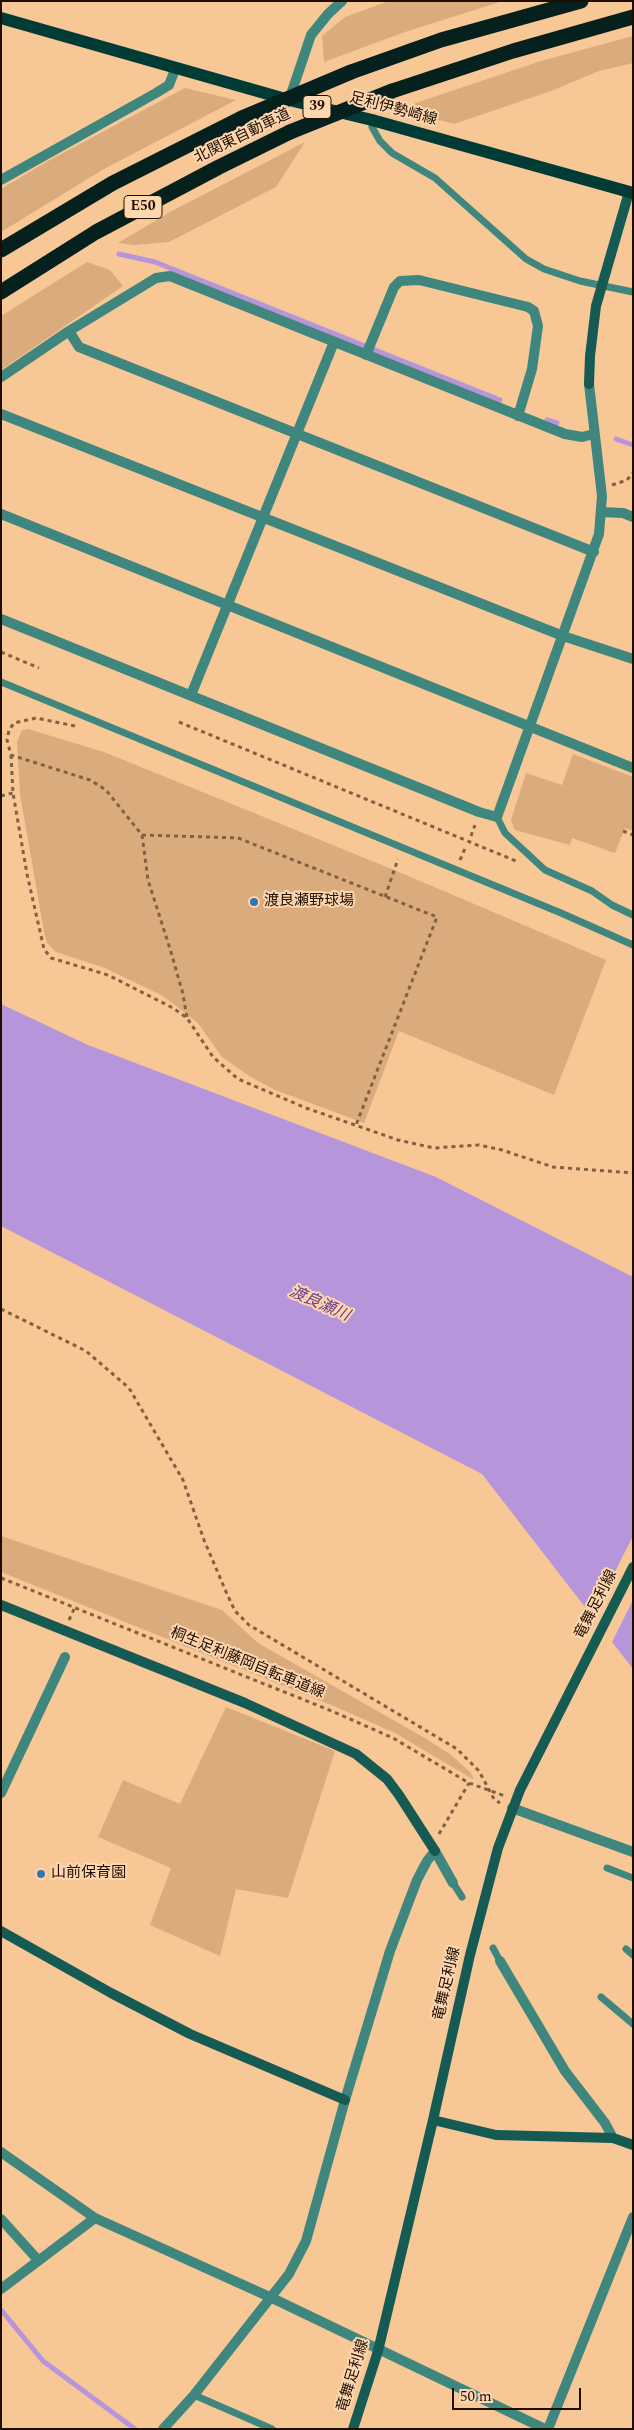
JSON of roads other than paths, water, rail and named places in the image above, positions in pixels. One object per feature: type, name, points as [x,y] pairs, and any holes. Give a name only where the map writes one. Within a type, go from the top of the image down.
[{"type":"highway","name":"北関東自動車道","points":[[1,250],[112,183],[242,118],[351,72],[441,40],[582,1]]},
{"type":"highway","name":"北関東自動車道","points":[[1,292],[96,232],[290,132],[392,91],[512,51],[633,17]]},
{"type":"main road","name":"足利伊勢崎線","points":[[1,18],[289,100],[372,120],[631,192]]},
{"type":"street","points":[[289,100],[311,35],[328,14],[342,1]]},
{"type":"street","points":[[1,180],[169,85],[176,67]]},
{"type":"street","points":[[1,619],[490,817],[497,817],[599,534],[602,512],[601,487],[589,384],[594,320],[631,192]]},
{"type":"street","points":[[1,377],[69,331],[163,275],[175,277],[573,437],[594,434]]},
{"type":"street","points":[[366,355],[394,287],[400,281],[418,280],[528,307],[534,311],[538,326],[532,369],[518,416]]},
{"type":"street","points":[[69,331],[79,347],[594,552]]},
{"type":"street","points":[[191,695],[334,342]]},
{"type":"street","points":[[1,414],[563,636],[633,659]]},
{"type":"street","points":[[602,512],[623,513],[633,517]]},
{"type":"street","points":[[1,514],[633,768]]},
{"type":"street","name":"竜舞足利線","points":[[353,2429],[378,2351],[483,1900],[512,1808],[633,1567]]},
{"type":"street","points":[[1,1605],[245,1703],[356,1754],[387,1779],[435,1851],[453,1883]]},
{"type":"street","points":[[1,1794],[65,1657]]},
{"type":"street","points":[[512,1808],[633,1852]]},
{"type":"street","points":[[163,2429],[194,2395],[272,2298],[289,2274],[306,2241],[345,2100],[390,1951],[417,1880],[427,1861],[435,1851]]},
{"type":"street","points":[[1,1931],[111,1993],[190,2034],[345,2100]]},
{"type":"street","points":[[500,1960],[565,2071],[605,2123],[613,2138]]},
{"type":"street","points":[[433,2120],[496,2135],[613,2138],[633,2145]]},
{"type":"street","points":[[1,2152],[95,2218],[272,2298],[378,2351],[547,2429],[633,2217]]},
{"type":"street","points":[[1,2288],[95,2218]]},
{"type":"street","points":[[1,2219],[38,2260]]},
{"type":"street","points":[[520,2429],[523,2418]]},
{"type":"lane","points":[[372,120],[372,127],[380,141],[392,152],[434,178],[526,259],[544,269],[603,286],[633,292]]},
{"type":"lane","points":[[1,682],[100,721],[633,945]]},
{"type":"lane","points":[[497,817],[505,833],[545,870],[592,891],[612,905],[633,915]]},
{"type":"lane","points":[[607,1868],[633,1878]]},
{"type":"lane","points":[[453,1883],[462,1897]]},
{"type":"lane","points":[[493,1948],[500,1960]]},
{"type":"lane","points":[[626,1949],[633,1955]]},
{"type":"lane","points":[[602,1997],[633,2024]]},
{"type":"lane","points":[[194,2395],[272,2429]]},
{"type":"water","name":"渡良瀬川","points":[[1,1004],[88,1045],[436,1177],[633,1277],[633,1669],[482,1474],[1,1226]]},
{"type":"waterway","points":[[119,254],[155,262],[500,400]]},
{"type":"waterway","points":[[547,420],[557,423]]},
{"type":"waterway","points":[[616,439],[633,445]]},
{"type":"waterway","points":[[2,2311],[43,2361],[135,2429]]},
{"type":"place","name":"渡良瀬野球場","points":[[254,902]]},
{"type":"place","name":"山前保育園","points":[[41,1874]]}]
